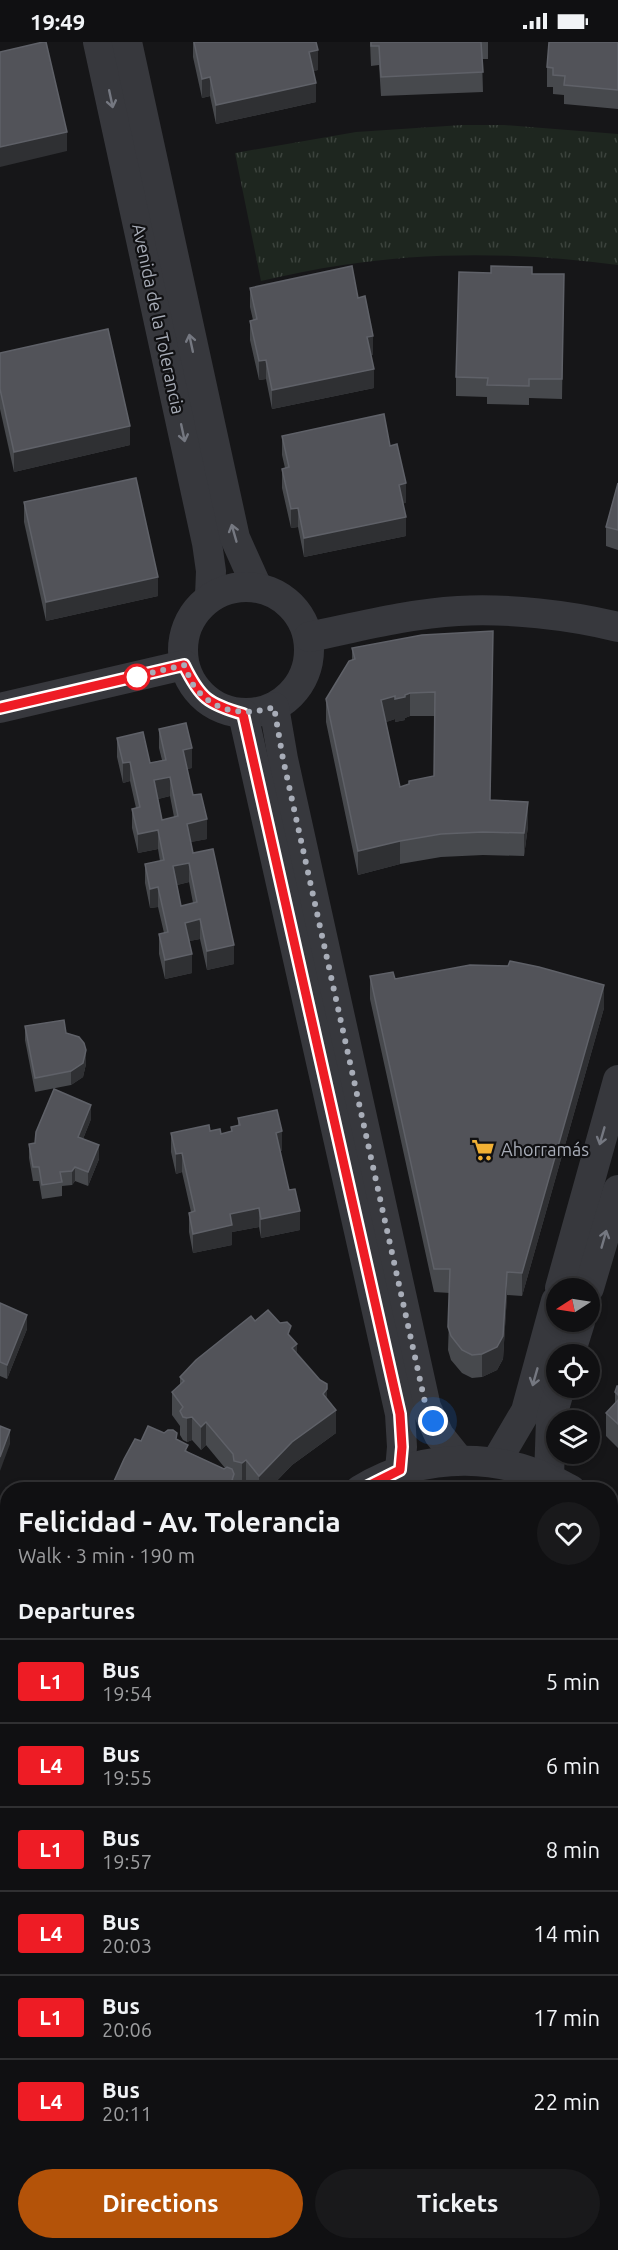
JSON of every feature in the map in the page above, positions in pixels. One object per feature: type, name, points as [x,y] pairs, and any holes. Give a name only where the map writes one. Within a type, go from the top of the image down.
[{"type":"street","name":"Avenida de la Tolerancia","points":[[98,42],[207,543],[210,596]]},
{"type":"street","name":"Avenida de la Tolerancia","points":[[127,42],[235,538],[257,587]]},
{"type":"street","points":[[240,586],[257,587],[280,596],[299,614],[309,638],[308,665],[296,690],[274,707],[243,714],[217,707],[196,689],[184,665],[183,639],[192,615],[210,596],[225,589],[240,586]]},
{"type":"street","points":[[309,638],[388,619],[459,610],[530,613],[618,627]]},
{"type":"street","points":[[0,708],[184,665]]},
{"type":"street","points":[[274,707],[283,759],[426,1407],[439,1436],[459,1460]]},
{"type":"street","points":[[243,714],[400,1414],[402,1447],[400,1470]]},
{"type":"street","points":[[563,1278],[618,1080]]},
{"type":"street","points":[[592,1278],[618,1190]]},
{"type":"street","points":[[496,1462],[526,1411],[548,1332]]},
{"type":"street","points":[[557,1398],[551,1419],[560,1482]]},
{"type":"street","points":[[376,1482],[400,1470],[429,1463],[459,1460],[496,1462],[524,1468],[556,1482]]},
{"type":"green space","points":[[462,125],[504,125],[618,134],[618,265],[515,256],[412,257],[343,265],[261,281],[235,153],[356,132]]},
{"type":"building","points":[[46,42],[67,132],[0,147],[0,52]]},
{"type":"building","points":[[194,42],[316,42],[318,50],[309,52],[316,83],[216,105],[210,77],[202,79]]},
{"type":"building","points":[[371,42],[481,42],[483,72],[381,77],[379,46],[371,46]]},
{"type":"building","points":[[549,42],[618,42],[618,90],[564,85],[565,76],[553,75],[553,68],[547,67]]},
{"type":"building","points":[[352,266],[358,298],[365,296],[373,336],[367,337],[374,369],[272,390],[266,360],[259,361],[250,321],[257,319],[250,288]]},
{"type":"building","points":[[491,266],[532,267],[532,274],[564,274],[562,379],[529,379],[529,386],[487,385],[488,378],[456,377],[459,272],[491,273]]},
{"type":"building","points":[[108,329],[130,426],[14,452],[0,389],[0,353]]},
{"type":"building","points":[[384,414],[390,446],[397,444],[406,483],[399,485],[406,517],[304,538],[298,508],[291,509],[282,469],[289,467],[282,436]]},
{"type":"building","points":[[136,478],[158,577],[46,602],[24,502]]},
{"type":"building","points":[[618,483],[618,530],[606,527]]},
{"type":"building","points":[[493,631],[490,800],[528,802],[524,833],[441,834],[358,851],[326,699],[349,661],[355,659],[352,648],[422,635]],"holes":[[[435,692],[434,776],[409,781],[409,784],[400,787],[381,700],[395,696],[395,699],[405,697],[410,693]]]},
{"type":"building","points":[[186,723],[192,748],[183,750],[193,795],[201,794],[207,819],[187,824],[193,853],[213,849],[234,945],[207,951],[200,919],[185,923],[192,954],[165,960],[159,934],[168,932],[158,887],[150,889],[145,864],[164,860],[158,830],[138,834],[132,809],[140,807],[130,762],[123,763],[117,738],[143,732],[150,763],[166,760],[159,729]],"holes":[[[170,777],[178,816],[162,820],[154,780]],[[189,863],[197,902],[181,906],[173,866]]]},
{"type":"building","name":"Ahorramás","points":[[510,961],[604,985],[522,1273],[507,1272],[503,1336],[497,1347],[482,1354],[472,1355],[462,1350],[451,1336],[448,1327],[450,1269],[434,1269],[370,976],[393,972],[395,979],[470,965],[508,966]]},
{"type":"building","points":[[64,1020],[66,1033],[79,1037],[84,1043],[86,1050],[83,1063],[71,1071],[35,1078],[25,1026]]},
{"type":"building","points":[[54,1089],[91,1105],[78,1137],[99,1145],[88,1172],[75,1167],[72,1171],[60,1172],[62,1182],[42,1185],[39,1167],[33,1167],[29,1144],[35,1143],[36,1132]]},
{"type":"building","points":[[277,1110],[282,1131],[276,1133],[289,1190],[295,1189],[300,1211],[261,1219],[259,1208],[230,1214],[232,1225],[193,1234],[189,1213],[195,1211],[182,1153],[176,1154],[171,1133],[209,1125],[210,1131],[220,1129],[221,1134],[232,1131],[231,1127],[240,1125],[238,1118]]},
{"type":"building","points":[[0,1303],[27,1315],[7,1365],[0,1362]]},
{"type":"building","points":[[268,1310],[280,1323],[287,1322],[291,1326],[288,1334],[297,1344],[292,1348],[320,1380],[327,1384],[327,1389],[323,1394],[336,1410],[292,1442],[259,1476],[246,1460],[242,1463],[234,1461],[233,1454],[206,1422],[201,1427],[192,1417],[183,1417],[180,1411],[183,1407],[172,1392],[184,1381],[180,1377],[196,1360],[251,1316],[255,1321]]},
{"type":"building","points":[[618,1400],[618,1424],[606,1413]]},
{"type":"building","points":[[0,1426],[10,1430],[0,1457]]},
{"type":"building","points":[[148,1426],[164,1433],[173,1430],[177,1433],[176,1439],[188,1445],[185,1451],[224,1469],[227,1467],[232,1469],[234,1474],[232,1480],[236,1482],[114,1482],[135,1439],[141,1441]]},
{"type":"bus line","name":"L1","points":[[0,708],[184,665],[196,689],[217,707],[243,714],[400,1414],[402,1447],[400,1470],[372,1482]]},
{"type":"place","name":"Ahorramás","points":[[483,1150]]},
{"type":"route","points":[[137,677],[129,678],[184,665],[196,689],[217,707],[243,714],[274,707],[283,759],[426,1407],[433,1421]]}]
